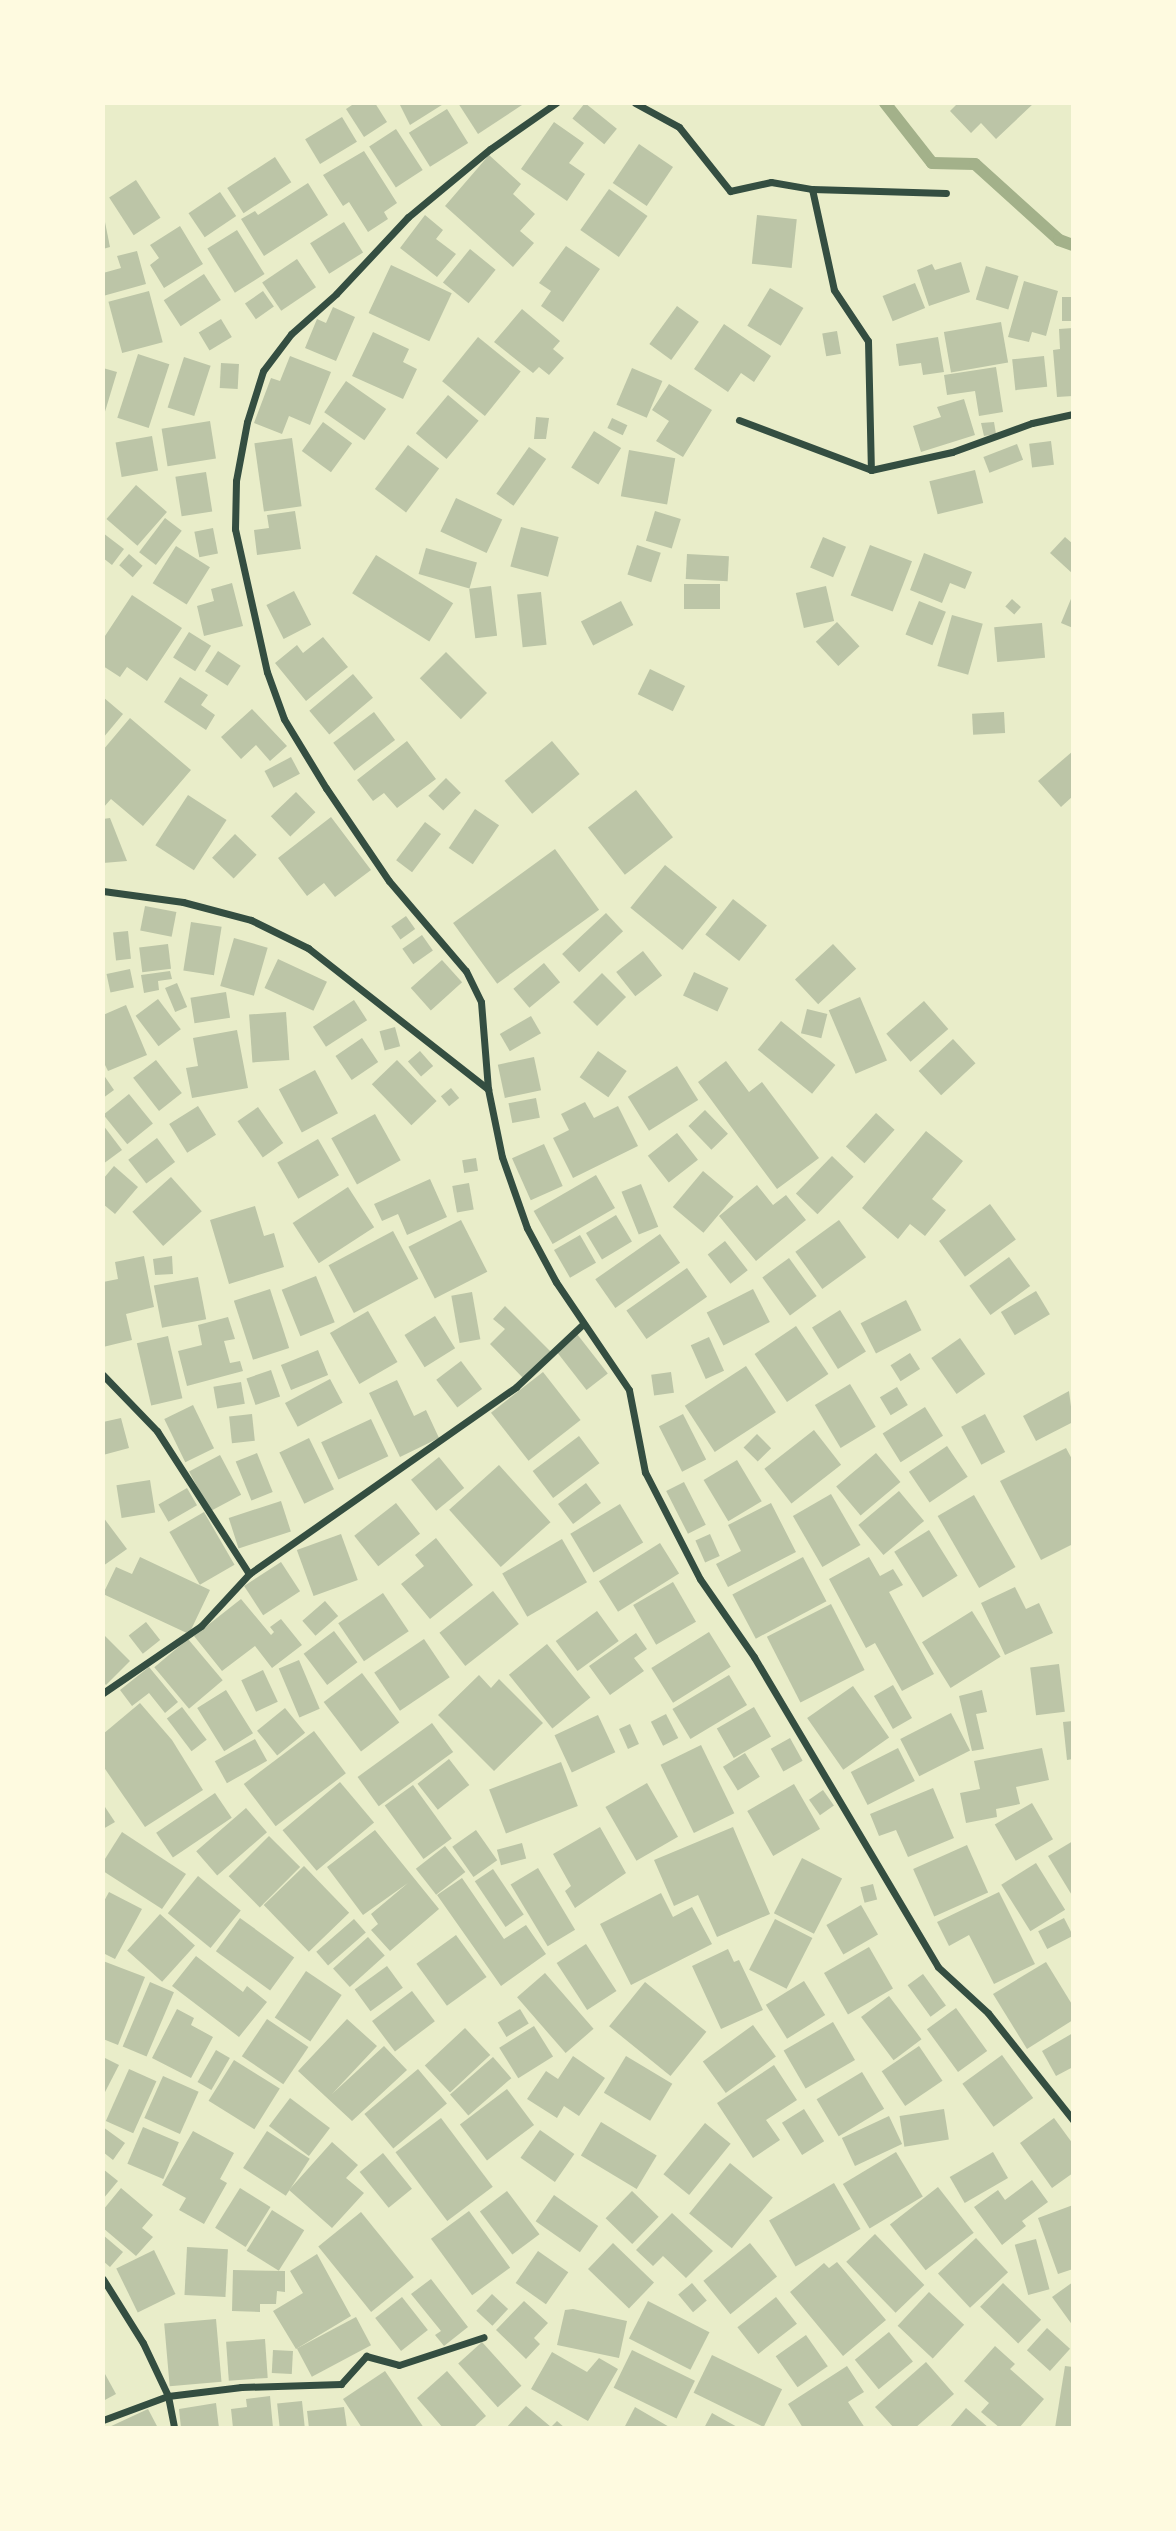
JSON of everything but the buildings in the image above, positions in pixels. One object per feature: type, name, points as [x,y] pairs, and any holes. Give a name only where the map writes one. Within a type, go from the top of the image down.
[{"type":"street","points":[[556,103],[491,149],[408,218],[336,294],[290,334],[264,371],[247,422],[236,481],[235,529],[267,672],[284,719],[389,881],[466,971],[481,1002],[486,1033],[488,1089],[502,1157],[527,1228],[583,1324],[629,1390],[645,1472],[659,1506],[938,1967],[988,2013],[1073,2120]]},
{"type":"street","points":[[635,103],[679,127],[730,191],[771,182],[812,189],[946,193]]},
{"type":"street","points":[[812,189],[834,290],[868,341],[871,470]]},
{"type":"street","points":[[739,420],[871,470],[952,453],[1032,423],[1073,414]]},
{"type":"street","points":[[103,891],[183,902],[251,920],[308,948],[488,1089]]},
{"type":"street","points":[[103,1693],[201,1626],[249,1574],[516,1387],[583,1324]]},
{"type":"street","points":[[103,1375],[157,1431],[249,1574]]},
{"type":"street","points":[[103,2279],[143,2343],[168,2396],[174,2428]]},
{"type":"street","points":[[103,2420],[168,2396],[241,2387],[341,2384],[366,2356],[400,2365],[484,2337]]},
{"type":"waterway","points":[[885,103],[932,163],[975,164],[1059,240],[1073,245]]}]
